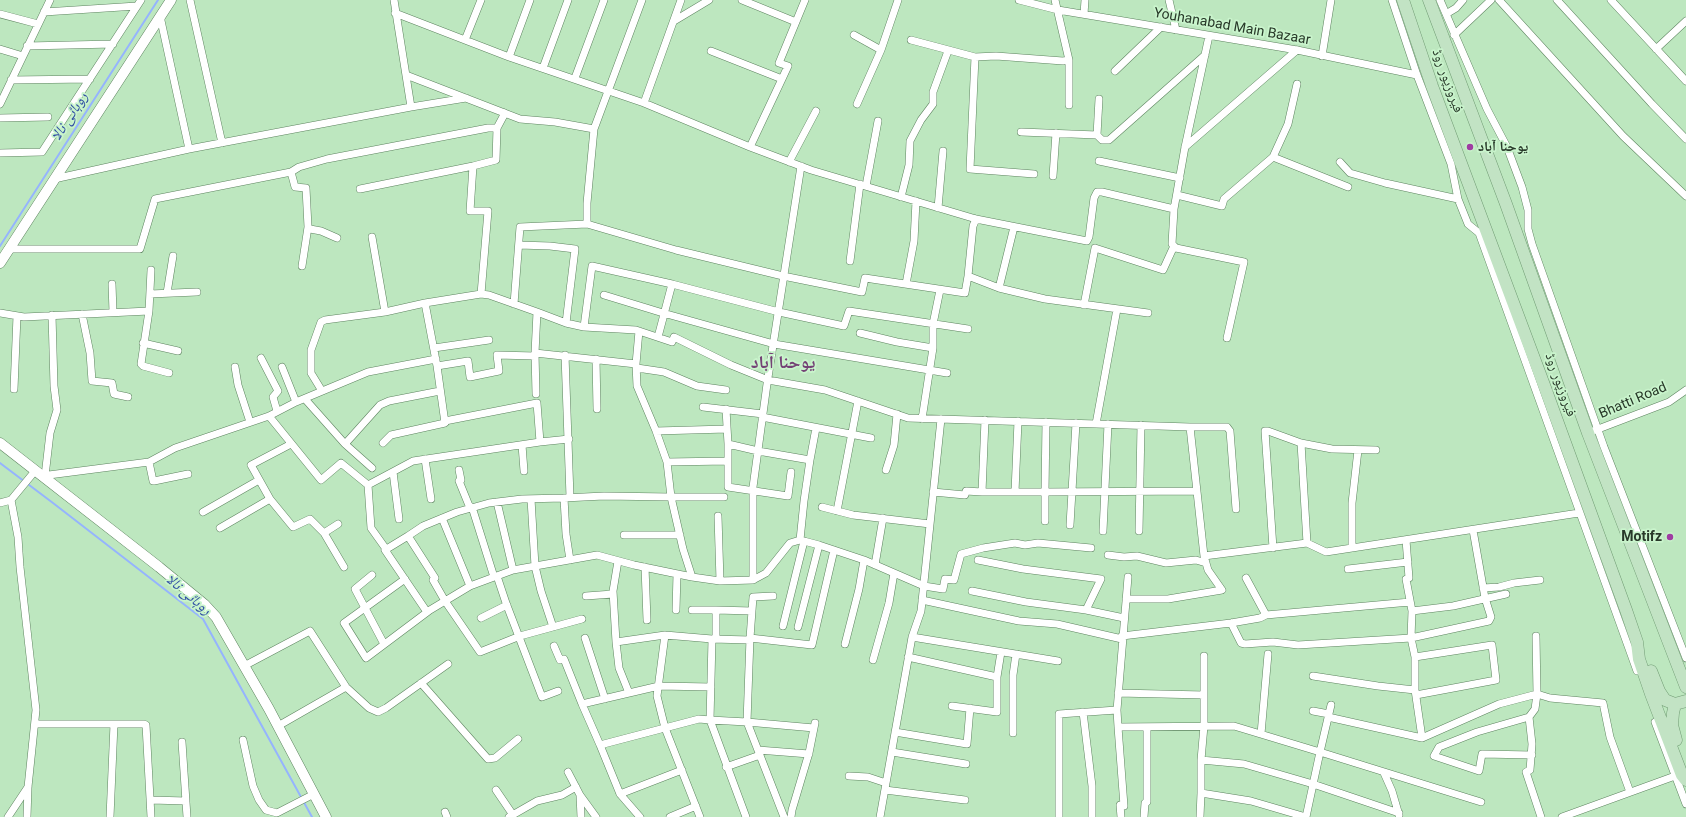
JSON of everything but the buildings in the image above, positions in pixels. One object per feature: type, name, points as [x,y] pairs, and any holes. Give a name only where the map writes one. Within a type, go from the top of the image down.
[{"type":"main road","name":"فیروزپور روڈ","points":[[1403,0],[1432,86],[1544,385],[1619,605],[1637,642],[1640,659],[1651,694],[1682,775],[1681,778]]},
{"type":"main road","name":"فیروزپور روڈ","points":[[1429,0],[1678,650],[1686,687]]},
{"type":"main road","points":[[1637,642],[1662,696],[1669,703],[1681,702]]},
{"type":"main road","points":[[1681,702],[1672,718],[1673,729],[1686,768]]},
{"type":"street","points":[[0,104],[4,88],[11,80],[50,0]]},
{"type":"street","points":[[0,262],[171,0]]},
{"type":"street","points":[[190,0],[222,143]]},
{"type":"street","points":[[394,0],[411,107]]},
{"type":"street","points":[[466,40],[481,0]]},
{"type":"street","points":[[509,57],[530,0]]},
{"type":"street","points":[[543,68],[568,0]]},
{"type":"street","points":[[575,78],[604,0]]},
{"type":"street","points":[[587,224],[587,203],[594,130],[642,0]]},
{"type":"street","points":[[644,103],[681,0]]},
{"type":"street","points":[[674,21],[708,0]]},
{"type":"street","points":[[742,0],[796,22]]},
{"type":"street","points":[[750,147],[788,66],[779,63],[805,0]]},
{"type":"street","points":[[857,104],[881,50],[898,0]]},
{"type":"street","name":"Youhanabad Main Bazaar","points":[[1020,0],[1058,10],[1297,50],[1417,75]]},
{"type":"street","points":[[1055,0],[1069,60],[1069,105]]},
{"type":"street","points":[[1084,14],[1085,0]]},
{"type":"street","points":[[1168,0],[1176,30]]},
{"type":"street","points":[[1322,56],[1332,0]]},
{"type":"street","points":[[1392,0],[1417,75],[1451,164],[1458,199],[1468,224],[1479,233],[1579,513],[1619,605],[1681,778],[1686,804]]},
{"type":"street","points":[[1440,0],[1487,109],[1507,147],[1522,187],[1528,210],[1528,229],[1532,244],[1593,431]]},
{"type":"street","points":[[1446,14],[1456,8],[1463,0]]},
{"type":"street","points":[[1454,35],[1491,0]]},
{"type":"street","points":[[1499,0],[1624,136],[1686,196]]},
{"type":"street","points":[[1557,0],[1686,139]]},
{"type":"street","points":[[1611,0],[1686,81]]},
{"type":"street","points":[[44,12],[139,3]]},
{"type":"street","points":[[0,153],[42,152],[139,3]]},
{"type":"street","points":[[396,13],[509,57],[575,78],[644,103],[789,162],[976,219],[1087,241],[1089,237],[1094,198],[1097,192],[1174,209]]},
{"type":"street","points":[[0,14],[38,24]]},
{"type":"street","points":[[160,16],[189,149]]},
{"type":"street","points":[[1656,49],[1686,21]]},
{"type":"street","points":[[1115,71],[1161,27]]},
{"type":"street","points":[[854,35],[881,50]]},
{"type":"street","points":[[1209,36],[1185,148],[1174,209],[1172,244],[1176,248],[1244,262],[1226,338]]},
{"type":"street","points":[[911,40],[975,57],[996,56],[1063,61],[1069,60]]},
{"type":"street","points":[[27,46],[112,44]]},
{"type":"street","points":[[0,48],[23,56]]},
{"type":"street","points":[[1185,148],[1297,50]]},
{"type":"street","points":[[711,51],[782,79]]},
{"type":"street","points":[[901,197],[909,166],[910,141],[921,120],[933,104],[933,92],[948,51]]},
{"type":"street","points":[[1021,132],[1097,135],[1102,140],[1109,140],[1205,55]]},
{"type":"street","points":[[975,57],[970,169],[1034,174]]},
{"type":"street","points":[[1680,74],[1686,69]]},
{"type":"street","points":[[406,75],[520,119],[555,122],[594,130]]},
{"type":"street","points":[[11,80],[90,79]]},
{"type":"street","points":[[1177,195],[1222,206],[1224,199],[1273,157],[1288,124],[1297,84]]},
{"type":"street","points":[[54,179],[189,149],[466,98]]},
{"type":"street","points":[[1097,135],[1099,99]]},
{"type":"street","points":[[789,162],[816,111]]},
{"type":"street","points":[[360,189],[496,160],[497,128],[505,113]]},
{"type":"street","points":[[0,118],[48,117]]},
{"type":"street","points":[[850,261],[863,185],[878,121]]},
{"type":"street","points":[[8,249],[140,249],[155,199],[291,172],[299,167],[327,159],[488,128],[497,128]]},
{"type":"street","points":[[1053,176],[1056,133]]},
{"type":"street","points":[[938,208],[943,151]]},
{"type":"street","points":[[1273,157],[1348,187]]},
{"type":"street","points":[[1099,161],[1180,178]]},
{"type":"street","points":[[1340,162],[1350,173],[1385,183],[1458,199]]},
{"type":"street","points":[[473,166],[470,211],[488,211],[480,294]]},
{"type":"street","points":[[753,580],[753,490],[768,380],[801,166]]},
{"type":"street","points":[[291,172],[295,187],[306,188],[308,227],[302,266]]},
{"type":"street","points":[[906,284],[914,241],[916,201]]},
{"type":"street","points":[[514,304],[519,229],[521,227],[587,224],[676,250],[784,276],[862,292],[866,278],[965,293],[973,226],[976,219]]},
{"type":"street","points":[[308,227],[337,238]]},
{"type":"street","points":[[999,288],[1014,227]]},
{"type":"street","points":[[372,237],[385,312]]},
{"type":"street","points":[[519,245],[550,246],[575,249],[566,323]]},
{"type":"street","points":[[1084,304],[1095,248],[1163,270],[1174,246]]},
{"type":"street","points":[[167,293],[173,256]]},
{"type":"street","points":[[584,327],[592,266],[672,284],[779,312],[844,326],[849,311],[968,329]]},
{"type":"street","points":[[151,270],[149,311],[141,361],[143,366],[170,373]]},
{"type":"street","points":[[968,276],[999,288],[1045,299],[1148,313]]},
{"type":"street","points":[[112,284],[113,312]]},
{"type":"street","points":[[658,337],[663,313],[672,284]]},
{"type":"street","points":[[922,418],[933,348],[933,324],[940,290]]},
{"type":"street","points":[[150,294],[196,292]]},
{"type":"street","points":[[322,391],[311,372],[311,350],[321,322],[325,320],[385,312],[425,303],[480,294],[489,295],[566,323],[584,327],[638,331],[672,342],[674,337],[731,365],[768,380],[825,390],[908,418],[1227,427],[1230,431],[1236,509]]},
{"type":"street","points":[[604,295],[774,344],[947,373]]},
{"type":"street","points":[[425,303],[437,362],[445,421]]},
{"type":"street","points":[[1096,424],[1117,309]]},
{"type":"street","points":[[0,314],[17,316],[149,311]]},
{"type":"street","points":[[536,394],[535,354],[537,312]]},
{"type":"street","points":[[82,314],[90,353],[92,381],[112,383],[115,395],[128,397]]},
{"type":"street","points":[[0,503],[11,500],[37,475],[57,410],[54,386],[52,315]]},
{"type":"street","points":[[14,389],[17,316]]},
{"type":"street","points":[[638,331],[637,386],[656,430],[667,462],[671,497],[692,577]]},
{"type":"street","points":[[860,333],[897,342],[933,348]]},
{"type":"street","points":[[434,348],[489,340]]},
{"type":"street","points":[[143,343],[178,351]]},
{"type":"street","points":[[37,475],[149,462],[175,448],[269,416],[296,402],[368,372],[437,362],[468,360],[470,377],[499,371],[497,355],[565,355],[637,366],[664,372],[697,386],[726,390]]},
{"type":"street","points":[[565,355],[569,439],[566,534],[570,560]]},
{"type":"street","points":[[261,358],[278,391],[273,396],[277,411]]},
{"type":"street","points":[[596,359],[597,409]]},
{"type":"street","points":[[282,366],[296,402]]},
{"type":"street","points":[[235,367],[238,385],[250,422]]},
{"type":"street","name":"Bhatti Road","points":[[1593,431],[1669,402],[1686,390]]},
{"type":"street","points":[[346,444],[380,405],[389,401],[440,391]]},
{"type":"street","points":[[305,399],[346,444],[372,468]]},
{"type":"street","points":[[837,511],[858,401]]},
{"type":"street","points":[[383,444],[391,435],[444,424],[445,421],[537,403],[540,442]]},
{"type":"street","points":[[703,407],[763,415],[816,428],[871,438]]},
{"type":"street","points":[[726,409],[728,487],[788,496],[790,472]]},
{"type":"street","points":[[886,470],[894,445],[897,414]]},
{"type":"street","points":[[269,416],[321,480],[341,463],[368,485],[371,528],[427,612]]},
{"type":"street","points":[[880,817],[908,657],[912,637],[921,611],[941,419]]},
{"type":"street","points":[[982,492],[985,420]]},
{"type":"street","points":[[1015,492],[1018,422]]},
{"type":"street","points":[[1044,521],[1046,422]]},
{"type":"street","points":[[1070,525],[1076,423]]},
{"type":"street","points":[[1103,531],[1108,424]]},
{"type":"street","points":[[1139,530],[1141,425]]},
{"type":"street","points":[[1126,599],[1168,599],[1221,591],[1222,588],[1208,570],[1205,559],[1190,427]]},
{"type":"street","points":[[783,626],[802,540],[804,501],[816,428]]},
{"type":"street","points":[[656,430],[726,429]]},
{"type":"street","points":[[1273,548],[1265,431],[1301,443],[1332,449],[1376,450]]},
{"type":"street","points":[[368,485],[413,461],[569,439]]},
{"type":"street","points":[[0,443],[37,475],[159,567],[204,604],[216,617],[278,726],[312,795],[326,817]]},
{"type":"street","points":[[1301,443],[1307,543]]},
{"type":"street","points":[[291,444],[251,465],[270,500],[293,527],[310,519],[324,533],[344,567]]},
{"type":"street","points":[[728,444],[810,460]]},
{"type":"street","points":[[522,445],[524,471]]},
{"type":"street","points":[[1352,548],[1352,503],[1358,450]]},
{"type":"street","points":[[425,459],[431,499]]},
{"type":"street","points":[[667,462],[728,461]]},
{"type":"street","points":[[149,462],[154,482],[188,474]]},
{"type":"street","points":[[460,470],[460,481],[542,697],[558,691]]},
{"type":"street","points":[[393,472],[399,519]]},
{"type":"street","points":[[203,512],[259,480]]},
{"type":"street","points":[[933,492],[965,495],[966,491],[1197,491]]},
{"type":"street","points":[[386,549],[423,526],[471,508],[497,502],[604,496],[724,496]]},
{"type":"street","points":[[530,499],[535,566],[541,591],[553,627]]},
{"type":"street","points":[[11,500],[18,537],[36,710],[28,787],[27,817]]},
{"type":"street","points":[[220,528],[270,500]]},
{"type":"street","points":[[497,502],[513,570]]},
{"type":"street","points":[[822,507],[853,514],[930,524]]},
{"type":"street","points":[[1108,555],[1124,557],[1138,556],[1166,562],[1205,559],[1307,543],[1326,552],[1579,513]]},
{"type":"street","points":[[718,516],[720,581]]},
{"type":"street","points":[[442,518],[470,586]]},
{"type":"street","points":[[875,565],[883,518]]},
{"type":"street","points":[[324,533],[338,524]]},
{"type":"street","points":[[1231,623],[1241,643],[1273,642],[1298,645],[1411,638],[1489,621],[1491,617],[1485,598],[1473,530]]},
{"type":"street","points":[[624,535],[680,535]]},
{"type":"street","points":[[408,536],[435,578],[433,580],[445,601],[480,652],[520,636],[582,618]]},
{"type":"street","points":[[405,579],[344,624],[366,658],[427,612],[470,586],[513,570],[570,560],[597,556],[692,577],[720,581],[753,580],[766,573],[790,543],[802,540],[864,560],[924,586],[943,589],[945,579],[954,580],[961,554],[983,548],[1015,543],[1025,545],[1038,543],[1092,548]]},
{"type":"street","points":[[1406,540],[1409,578],[1406,579],[1412,611],[1411,638],[1415,657],[1416,692],[1422,738]]},
{"type":"street","points":[[798,627],[819,545]]},
{"type":"street","points":[[616,642],[665,636],[714,639],[750,639],[812,645],[834,550]]},
{"type":"street","points":[[845,644],[859,589],[864,560]]},
{"type":"street","points":[[978,560],[1023,569],[1101,579],[1086,610]]},
{"type":"street","points":[[618,561],[613,594],[616,642],[619,668],[629,693]]},
{"type":"street","points":[[1348,569],[1408,562]]},
{"type":"street","points":[[645,567],[647,620]]},
{"type":"street","points":[[872,660],[889,603],[894,573]]},
{"type":"street","points":[[676,610],[677,574]]},
{"type":"street","points":[[372,575],[355,589],[384,644]]},
{"type":"street","points":[[1122,817],[1120,805],[1124,806],[1117,710],[1128,576]]},
{"type":"street","points":[[1246,578],[1266,615]]},
{"type":"street","points":[[1483,588],[1499,587],[1514,583],[1540,580]]},
{"type":"street","points":[[972,591],[1026,602],[1086,610],[1124,618]]},
{"type":"street","points":[[586,596],[613,594]]},
{"type":"street","points":[[1412,611],[1453,606],[1506,594]]},
{"type":"street","points":[[774,596],[753,596],[747,722],[784,817]]},
{"type":"street","points":[[922,600],[1019,621],[1057,624],[1122,638],[1231,623],[1260,618],[1266,615],[1410,602]]},
{"type":"street","points":[[480,618],[507,606]]},
{"type":"street","points":[[692,610],[752,611]]},
{"type":"street","points":[[716,610],[710,720],[726,768],[746,817]]},
{"type":"street","points":[[244,666],[310,631],[346,687],[368,708],[378,712],[386,708],[448,664]]},
{"type":"street","points":[[665,636],[657,696],[665,728],[700,817]]},
{"type":"street","points":[[1532,755],[1482,754],[1480,771],[1434,756],[1439,747],[1478,732],[1529,717],[1536,709],[1536,636]]},
{"type":"street","points":[[912,637],[1058,661]]},
{"type":"street","points":[[585,638],[606,699]]},
{"type":"street","points":[[1313,676],[1416,692],[1496,680],[1492,645],[1415,657]]},
{"type":"street","points":[[554,646],[560,660],[564,659],[620,794],[640,817]]},
{"type":"street","points":[[1678,650],[1686,658]]},
{"type":"street","points":[[952,706],[997,712],[997,677],[1001,652]]},
{"type":"street","points":[[1013,733],[1013,675],[1016,654]]},
{"type":"street","points":[[1261,734],[1268,654]]},
{"type":"street","points":[[1200,817],[1201,760],[1204,726],[1204,656]]},
{"type":"street","points":[[908,657],[997,677]]},
{"type":"street","points":[[421,683],[488,759],[495,758],[518,738]]},
{"type":"street","points":[[582,704],[659,686],[711,687]]},
{"type":"street","points":[[278,726],[346,687]]},
{"type":"street","points":[[1118,693],[1204,695]]},
{"type":"street","points":[[1313,711],[1422,738],[1499,704],[1537,694],[1550,698],[1603,703],[1610,736],[1630,792]]},
{"type":"street","points":[[1201,793],[1251,801],[1306,817],[1331,704]]},
{"type":"street","points":[[895,732],[967,744],[970,708]]},
{"type":"street","points":[[1059,817],[1059,714],[1117,710]]},
{"type":"street","points":[[1083,712],[1092,786],[1092,817]]},
{"type":"street","points":[[1529,717],[1532,755],[1530,770],[1526,772],[1541,817]]},
{"type":"street","points":[[600,745],[699,719],[815,725],[809,754],[791,817]]},
{"type":"street","points":[[35,724],[146,725],[151,817]]},
{"type":"street","points":[[110,817],[114,724]]},
{"type":"street","points":[[1118,727],[1234,726],[1481,802]]},
{"type":"street","points":[[1144,817],[1146,802],[1147,727]]},
{"type":"street","points":[[243,740],[253,786],[266,810],[277,813],[312,795]]},
{"type":"street","points":[[182,742],[186,817]]},
{"type":"street","points":[[726,768],[759,752],[809,754]]},
{"type":"street","points":[[892,752],[966,764]]},
{"type":"street","points":[[1201,760],[1244,764],[1313,784],[1399,815]]},
{"type":"street","points":[[620,794],[682,770]]},
{"type":"street","points":[[568,772],[580,795],[596,817]]},
{"type":"street","points":[[1384,773],[1392,791],[1399,815]]},
{"type":"street","points":[[849,776],[868,778],[886,787],[965,800]]},
{"type":"street","points":[[1562,817],[1630,792],[1681,778]]},
{"type":"street","points":[[8,817],[28,787]]},
{"type":"street","points":[[496,790],[511,816],[537,801],[562,795],[576,787]]},
{"type":"street","points":[[580,795],[581,817]]},
{"type":"street","points":[[151,800],[186,801]]},
{"type":"street","points":[[670,817],[696,806]]},
{"type":"waterway","name":"روہائی نالا","points":[[0,246],[158,0]]},
{"type":"waterway","name":"روہائی نالا","points":[[0,463],[203,619],[312,817]]},
{"type":"place","name":"یوحنا آباد","points":[[1470,147]]},
{"type":"place","name":"Motifz","points":[[1670,537]]},
{"type":"district","name":"یوحنا آباد","points":[[783,363]]}]
